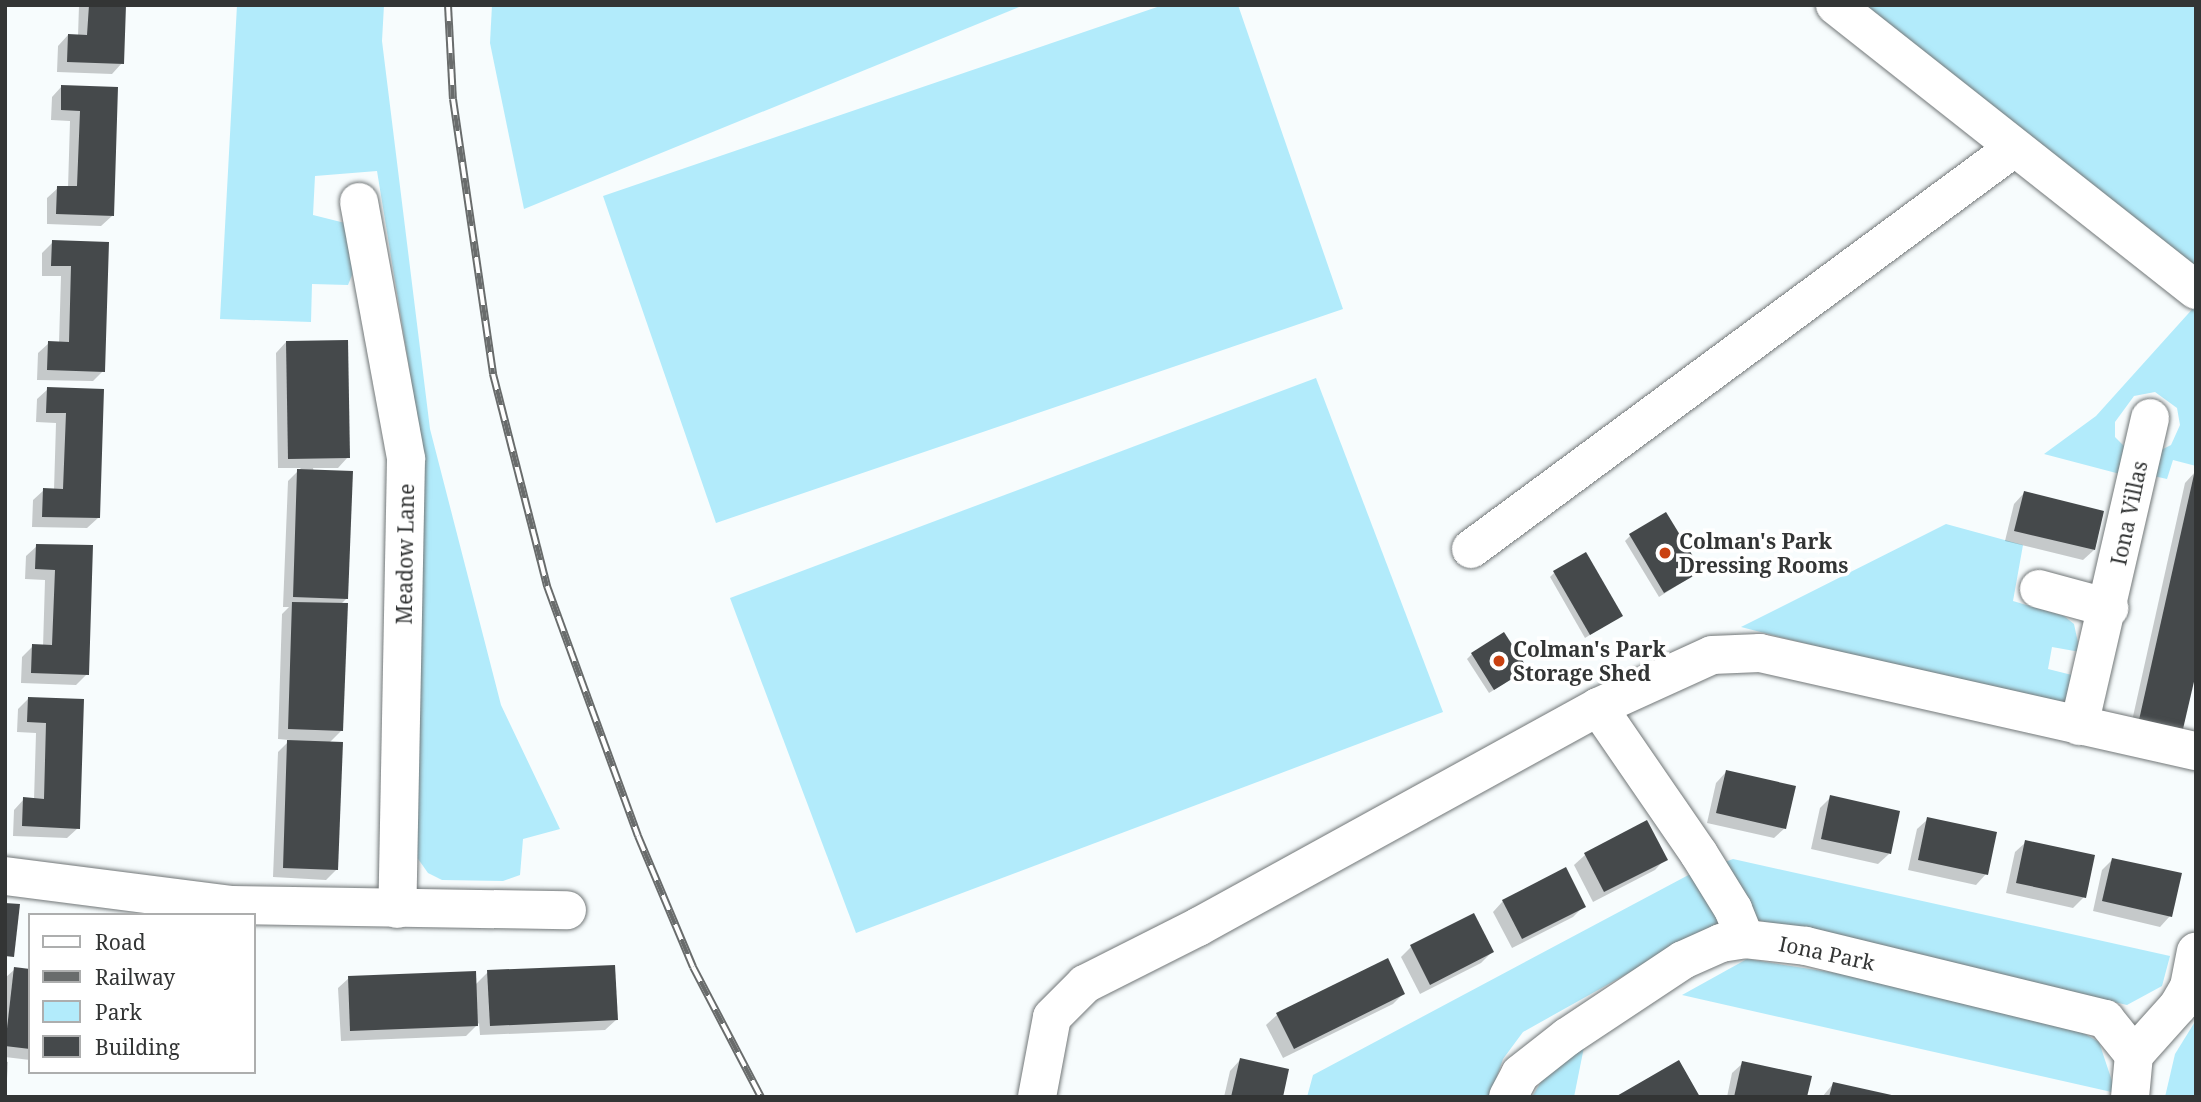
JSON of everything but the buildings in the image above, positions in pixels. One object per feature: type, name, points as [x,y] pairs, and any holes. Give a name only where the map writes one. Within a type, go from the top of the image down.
[{"type":"street","points":[[1835,5],[2196,290]]},
{"type":"street","points":[[1471,549],[2014,148]]},
{"type":"street","name":"Meadow Lane","points":[[359,202],[407,459],[397,909]]},
{"type":"street","name":"Iona Villas","points":[[2079,726],[2109,608],[2150,418]]},
{"type":"street","points":[[2039,589],[2109,608]]},
{"type":"street","points":[[1037,1097],[1052,1017],[1084,984],[1198,927],[1598,707],[1692,663],[1741,652],[1779,655],[2196,751]]},
{"type":"street","points":[[1598,707],[1699,854],[1733,909],[1745,939]]},
{"type":"street","points":[[5,876],[232,905],[568,910]]},
{"type":"street","name":"Iona Park","points":[[1508,1097],[1513,1084],[1534,1061],[1683,960],[1721,943],[1745,939],[1806,946],[2105,1019],[2134,1055]]},
{"type":"street","points":[[2130,1097],[2134,1055],[2178,1006],[2189,987],[2196,952]]},
{"type":"green space","points":[[237,5],[384,5],[382,41],[430,429],[501,705],[560,829],[523,839],[520,875],[503,881],[442,880],[428,873],[416,856],[420,434],[377,171],[315,176],[313,215],[349,224],[354,270],[348,285],[312,284],[311,322],[220,319]]},
{"type":"green space","points":[[492,5],[1024,5],[524,209],[490,43]]},
{"type":"green space","points":[[1163,5],[1238,5],[1343,309],[716,523],[603,196]]},
{"type":"green space","points":[[1821,5],[2196,5],[2196,305]]},
{"type":"green space","points":[[2196,305],[2196,466],[2173,460],[2167,479],[2149,475],[2155,453],[2171,445],[2180,425],[2177,408],[2155,392],[2134,396],[2115,422],[2115,437],[2127,449],[2120,474],[2044,454],[2096,416]]},
{"type":"green space","points":[[1316,378],[1443,712],[856,933],[730,598]]},
{"type":"green space","points":[[1946,524],[2023,545],[2013,601],[2064,616],[2074,624],[2080,652],[2052,647],[2048,669],[2072,675],[2067,700],[2060,708],[1741,627]]},
{"type":"green space","points":[[1733,859],[2170,956],[2162,986],[2127,1005],[1756,920],[1722,863]]},
{"type":"green space","points":[[1696,871],[1725,919],[1523,1032],[1503,1059],[1490,1097],[1307,1097],[1313,1075]]},
{"type":"green space","points":[[1747,959],[1861,977],[2071,1026],[2099,1042],[2116,1093],[1682,995]]},
{"type":"green space","points":[[2196,1020],[2196,1097],[2165,1097],[2175,1054]]},
{"type":"green space","points":[[1585,1042],[1574,1097],[1532,1097],[1542,1080]]},
{"type":"railway","points":[[448,5],[453,99],[493,374],[547,586],[638,836],[693,967],[761,1097]]},
{"type":"place","name":"Colman's Park Dressing Rooms","points":[[1665,553]]},
{"type":"place","name":"Colman's Park Storage Shed","points":[[1499,661]]}]
